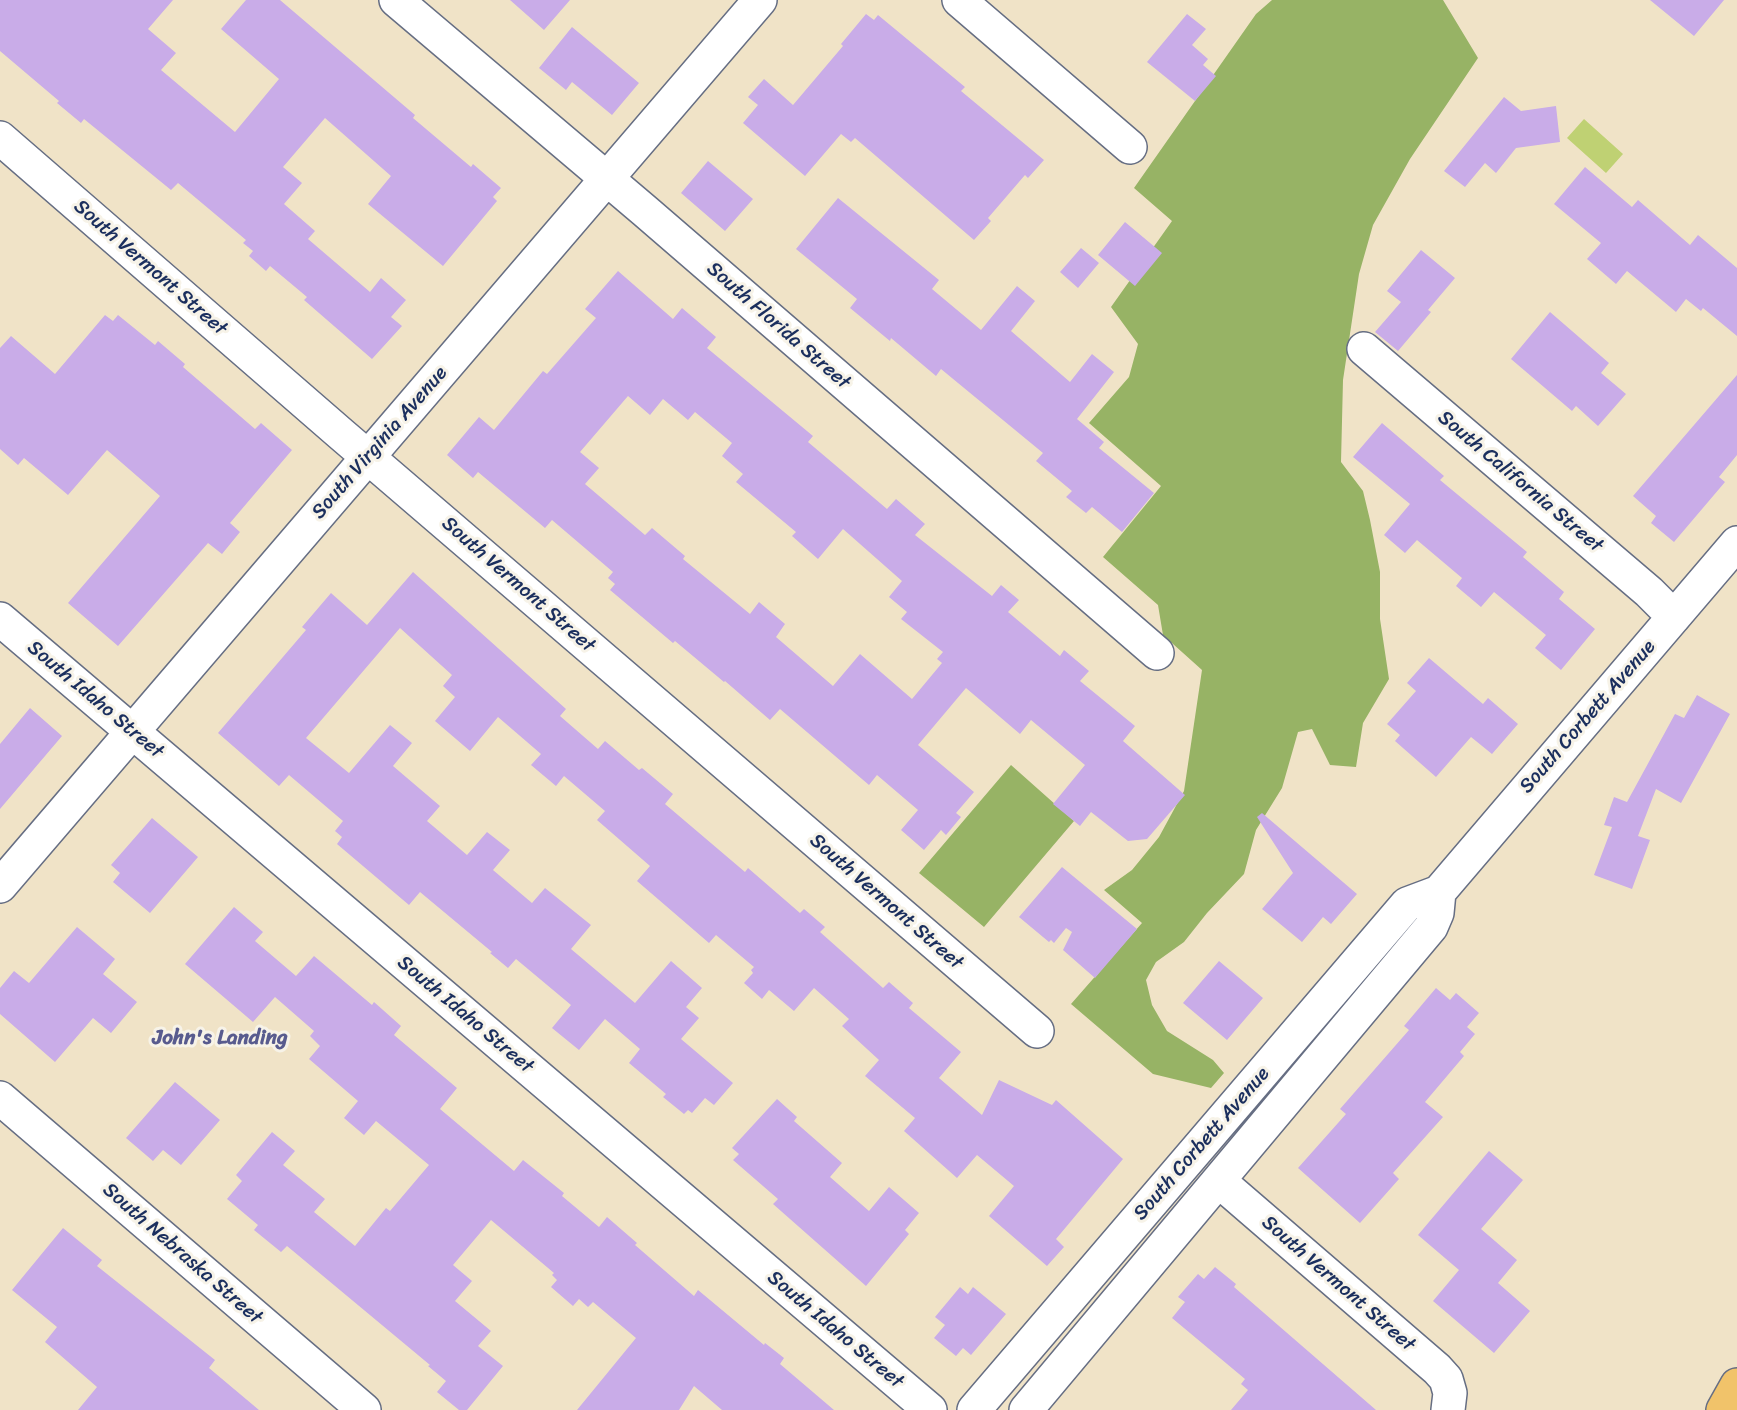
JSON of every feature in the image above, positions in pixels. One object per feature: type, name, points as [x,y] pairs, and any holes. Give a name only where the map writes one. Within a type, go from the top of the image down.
[{"type":"highway","points":[[1723,1410],[1737,1385]]},
{"type":"street","name":"South Florida Street","points":[[396,0],[1157,653]]},
{"type":"street","name":"South Virginia Avenue","points":[[0,886],[760,0]]},
{"type":"street","points":[[958,0],[1130,147]]},
{"type":"street","name":"South Vermont Street","points":[[0,138],[1037,1031]]},
{"type":"street","name":"South California Street","points":[[1364,350],[1649,592],[1674,617]]},
{"type":"street","name":"South Corbett Avenue","points":[[974,1410],[1407,904],[1439,892],[1737,543]]},
{"type":"street","name":"South Idaho Street","points":[[0,620],[930,1410]]},
{"type":"street","name":"South Corbett Avenue","points":[[1026,1410],[1431,927],[1437,913],[1439,892]]},
{"type":"street","name":"South Nebraska Street","points":[[0,1098],[364,1410]]},
{"type":"street","name":"South Vermont Street","points":[[1219,1181],[1446,1378],[1449,1401]]},
{"type":"green space","points":[[1272,0],[1443,0],[1478,58],[1410,159],[1373,225],[1359,274],[1343,380],[1341,462],[1363,491],[1370,520],[1380,572],[1380,619],[1389,679],[1363,723],[1356,767],[1330,765],[1312,729],[1298,732],[1282,788],[1256,830],[1244,874],[1207,913],[1184,942],[1156,962],[1146,980],[1152,1005],[1167,1031],[1213,1060],[1224,1073],[1211,1088],[1153,1074],[1071,1004],[1142,923],[1104,890],[1132,870],[1159,837],[1184,791],[1202,670],[1163,635],[1158,605],[1103,557],[1161,486],[1089,423],[1129,377],[1138,344],[1111,307],[1172,221],[1134,188],[1256,14]]},
{"type":"green space","points":[[1584,119],[1623,154],[1606,173],[1567,138]]},
{"type":"green space","points":[[1011,765],[1074,821],[984,927],[919,873]]},
{"type":"building","points":[[0,0],[173,0],[148,29],[176,53],[161,70],[235,132],[279,79],[221,29],[246,0],[280,0],[415,115],[413,118],[471,167],[473,164],[501,188],[493,197],[497,201],[443,266],[368,204],[391,176],[325,118],[283,167],[302,183],[284,204],[315,231],[308,239],[370,292],[381,278],[406,300],[391,317],[402,326],[372,359],[304,300],[307,297],[270,266],[266,271],[249,256],[253,251],[243,243],[246,240],[178,183],[171,190],[84,119],[81,123],[57,103],[59,101],[0,51]]},
{"type":"building","points":[[510,0],[570,0],[544,30]]},
{"type":"building","points":[[1650,0],[1724,0],[1694,36]]},
{"type":"building","points":[[866,14],[874,20],[878,15],[965,87],[961,91],[1044,160],[1028,178],[1025,175],[988,218],[991,221],[974,240],[855,138],[851,142],[841,134],[805,176],[743,123],[758,105],[748,97],[764,79],[793,105],[843,46],[841,44]]},
{"type":"building","points":[[1187,14],[1206,29],[1192,45],[1208,59],[1203,65],[1216,76],[1195,101],[1147,62]]},
{"type":"building","points":[[572,27],[639,83],[612,115],[572,82],[566,90],[539,68]]},
{"type":"building","points":[[1504,97],[1521,111],[1556,106],[1560,142],[1516,148],[1496,173],[1485,163],[1465,187],[1444,171]]},
{"type":"building","points":[[708,161],[753,199],[725,231],[681,193]]},
{"type":"building","points":[[1585,167],[1632,207],[1638,200],[1690,245],[1698,235],[1737,268],[1737,336],[1703,308],[1701,311],[1686,299],[1676,312],[1627,271],[1616,284],[1587,259],[1601,243],[1554,204]]},
{"type":"building","points":[[838,198],[939,280],[932,289],[981,330],[1017,286],[1035,301],[1011,331],[1070,382],[1092,354],[1114,372],[1077,419],[1104,442],[1099,448],[1154,493],[1122,532],[1092,507],[1086,513],[1066,497],[1072,491],[1036,461],[1043,453],[941,369],[936,376],[891,338],[890,341],[850,308],[857,299],[796,249]]},
{"type":"building","points":[[1125,222],[1162,253],[1135,286],[1098,255]]},
{"type":"building","points":[[1081,248],[1099,263],[1078,288],[1060,272]]},
{"type":"building","points":[[1421,250],[1455,278],[1428,310],[1431,312],[1398,351],[1375,332],[1401,302],[1387,291]]},
{"type":"building","points":[[618,271],[673,319],[682,308],[716,337],[707,348],[813,436],[808,442],[887,509],[896,499],[925,524],[915,535],[992,596],[1001,585],[1019,600],[1008,612],[1060,656],[1064,650],[1089,671],[1080,681],[1135,726],[1123,741],[1185,795],[1147,839],[1128,841],[1091,812],[1080,826],[1053,804],[1085,765],[1031,720],[1020,734],[966,688],[918,745],[974,792],[956,813],[961,817],[946,835],[941,830],[924,850],[901,830],[918,810],[877,775],[869,785],[780,709],[770,720],[725,681],[675,641],[673,643],[610,590],[615,584],[608,578],[613,572],[552,520],[545,528],[478,472],[473,478],[447,455],[479,417],[494,430],[543,371],[547,374],[596,318],[585,309]],"holes":[[[628,396],[650,415],[663,399],[688,420],[695,412],[732,443],[722,456],[743,474],[736,482],[796,532],[792,536],[818,559],[843,529],[902,581],[889,597],[907,612],[901,619],[943,652],[937,659],[942,663],[912,699],[860,654],[833,686],[776,637],[785,624],[759,602],[750,614],[683,559],[685,556],[652,528],[645,535],[585,484],[599,468],[580,452]]]},
{"type":"building","points":[[1550,312],[1609,363],[1601,373],[1626,394],[1598,426],[1576,406],[1572,411],[1511,359]]},
{"type":"building","points":[[105,315],[113,321],[118,315],[155,345],[158,341],[185,364],[183,367],[255,429],[261,423],[292,450],[230,523],[240,532],[222,554],[208,543],[118,646],[68,603],[160,496],[107,450],[68,495],[24,458],[18,465],[0,449],[0,348],[11,336],[55,374]]},
{"type":"building","points":[[1737,375],[1737,455],[1719,477],[1725,482],[1674,542],[1651,523],[1656,516],[1633,496]]},
{"type":"building","points":[[1382,423],[1444,476],[1440,480],[1527,552],[1523,557],[1564,592],[1559,599],[1595,629],[1561,670],[1535,648],[1546,635],[1494,592],[1481,607],[1456,586],[1462,578],[1417,540],[1405,553],[1384,535],[1410,504],[1353,457]]},
{"type":"building","points":[[413,572],[566,709],[560,716],[598,749],[605,741],[639,770],[642,768],[673,794],[665,804],[745,872],[748,868],[800,913],[804,909],[825,927],[820,932],[883,988],[889,982],[913,1003],[909,1008],[961,1052],[939,1078],[982,1115],[999,1080],[1052,1105],[1056,1100],[1123,1159],[1056,1239],[1064,1247],[1047,1266],[989,1216],[1014,1186],[977,1155],[957,1178],[904,1131],[915,1118],[865,1076],[879,1060],[842,1026],[849,1019],[814,988],[794,1011],[769,990],[762,999],[744,983],[753,973],[751,970],[754,967],[716,935],[709,943],[637,881],[650,866],[597,820],[605,811],[564,776],[556,786],[531,765],[541,754],[498,717],[470,751],[435,721],[455,697],[443,686],[452,675],[400,628],[306,738],[349,773],[390,725],[412,743],[393,766],[440,806],[427,821],[467,855],[487,832],[510,850],[493,870],[532,903],[545,888],[591,925],[571,949],[635,1003],[671,961],[702,988],[686,1007],[699,1018],[681,1039],[733,1083],[714,1105],[705,1098],[692,1113],[688,1110],[684,1114],[663,1097],[666,1094],[629,1063],[640,1049],[605,1019],[579,1050],[552,1028],[571,1005],[516,959],[508,968],[420,892],[409,905],[337,844],[342,837],[335,831],[343,821],[289,775],[279,786],[218,733],[306,630],[302,627],[331,593],[367,625]]},
{"type":"building","points":[[1429,658],[1483,704],[1488,698],[1518,724],[1492,754],[1471,737],[1436,777],[1395,741],[1400,735],[1387,724],[1416,691],[1407,683]]},
{"type":"building","points":[[1697,695],[1730,714],[1681,803],[1656,789],[1638,836],[1650,840],[1632,889],[1594,875],[1612,827],[1604,825],[1614,797],[1627,802],[1675,714],[1684,718]]},
{"type":"building","points":[[30,708],[62,736],[0,809],[0,744]]},
{"type":"building","points":[[1262,813],[1357,894],[1331,924],[1323,917],[1302,942],[1262,909],[1293,873],[1257,817]]},
{"type":"building","points":[[152,818],[198,857],[150,913],[113,882],[120,873],[111,865]]},
{"type":"building","points":[[1062,867],[1137,929],[1095,978],[1063,950],[1072,932],[1066,928],[1054,943],[1051,940],[1049,942],[1019,917]]},
{"type":"building","points":[[234,907],[263,932],[255,941],[296,976],[314,956],[372,1005],[374,1002],[401,1026],[394,1035],[457,1088],[440,1109],[514,1171],[523,1160],[564,1193],[562,1196],[599,1227],[607,1217],[637,1243],[635,1245],[694,1296],[698,1290],[764,1345],[765,1343],[784,1358],[780,1364],[834,1410],[722,1410],[694,1386],[679,1410],[577,1410],[636,1338],[593,1302],[588,1307],[579,1299],[573,1306],[551,1287],[557,1280],[552,1275],[554,1273],[491,1220],[453,1265],[472,1281],[455,1301],[491,1331],[478,1346],[503,1366],[467,1410],[459,1410],[437,1392],[446,1381],[428,1366],[430,1365],[287,1246],[281,1252],[254,1230],[258,1225],[227,1199],[242,1181],[236,1175],[272,1132],[295,1151],[283,1165],[325,1199],[314,1212],[355,1246],[386,1208],[390,1211],[429,1165],[376,1121],[364,1135],[344,1118],[358,1101],[309,1059],[320,1046],[310,1036],[314,1031],[275,997],[253,1022],[185,964]]},
{"type":"building","points":[[77,927],[115,959],[103,974],[137,1002],[111,1033],[93,1018],[55,1062],[0,1014],[0,988],[14,971],[29,983]]},
{"type":"building","points":[[1219,961],[1263,998],[1227,1040],[1183,1003]]},
{"type":"building","points":[[1436,988],[1450,1000],[1456,993],[1479,1013],[1467,1027],[1475,1034],[1460,1052],[1464,1056],[1425,1102],[1443,1117],[1393,1173],[1399,1179],[1360,1223],[1298,1168],[1346,1114],[1340,1109],[1409,1030],[1404,1026]]},
{"type":"building","points":[[175,1082],[220,1120],[181,1165],[163,1150],[153,1161],[126,1138]]},
{"type":"building","points":[[777,1099],[797,1117],[794,1121],[842,1163],[830,1177],[869,1211],[889,1187],[919,1213],[905,1230],[909,1234],[866,1286],[773,1204],[778,1199],[733,1160],[739,1154],[732,1148]]},
{"type":"building","points":[[1489,1151],[1523,1180],[1481,1229],[1517,1260],[1498,1283],[1530,1311],[1494,1353],[1433,1301],[1459,1270],[1418,1235]]},
{"type":"building","points":[[63,1228],[102,1260],[97,1266],[215,1360],[209,1368],[259,1410],[78,1410],[97,1387],[45,1342],[57,1327],[12,1290]]},
{"type":"building","points":[[1215,1267],[1236,1284],[1234,1287],[1376,1410],[1231,1410],[1248,1390],[1241,1384],[1245,1379],[1172,1318],[1185,1302],[1178,1297],[1198,1274],[1204,1279]]},
{"type":"building","points":[[960,1287],[968,1294],[973,1287],[1006,1314],[971,1355],[963,1348],[956,1356],[934,1338],[945,1325],[935,1317]]},
{"type":"district","name":"John's Landing","points":[[220,1039]]}]
